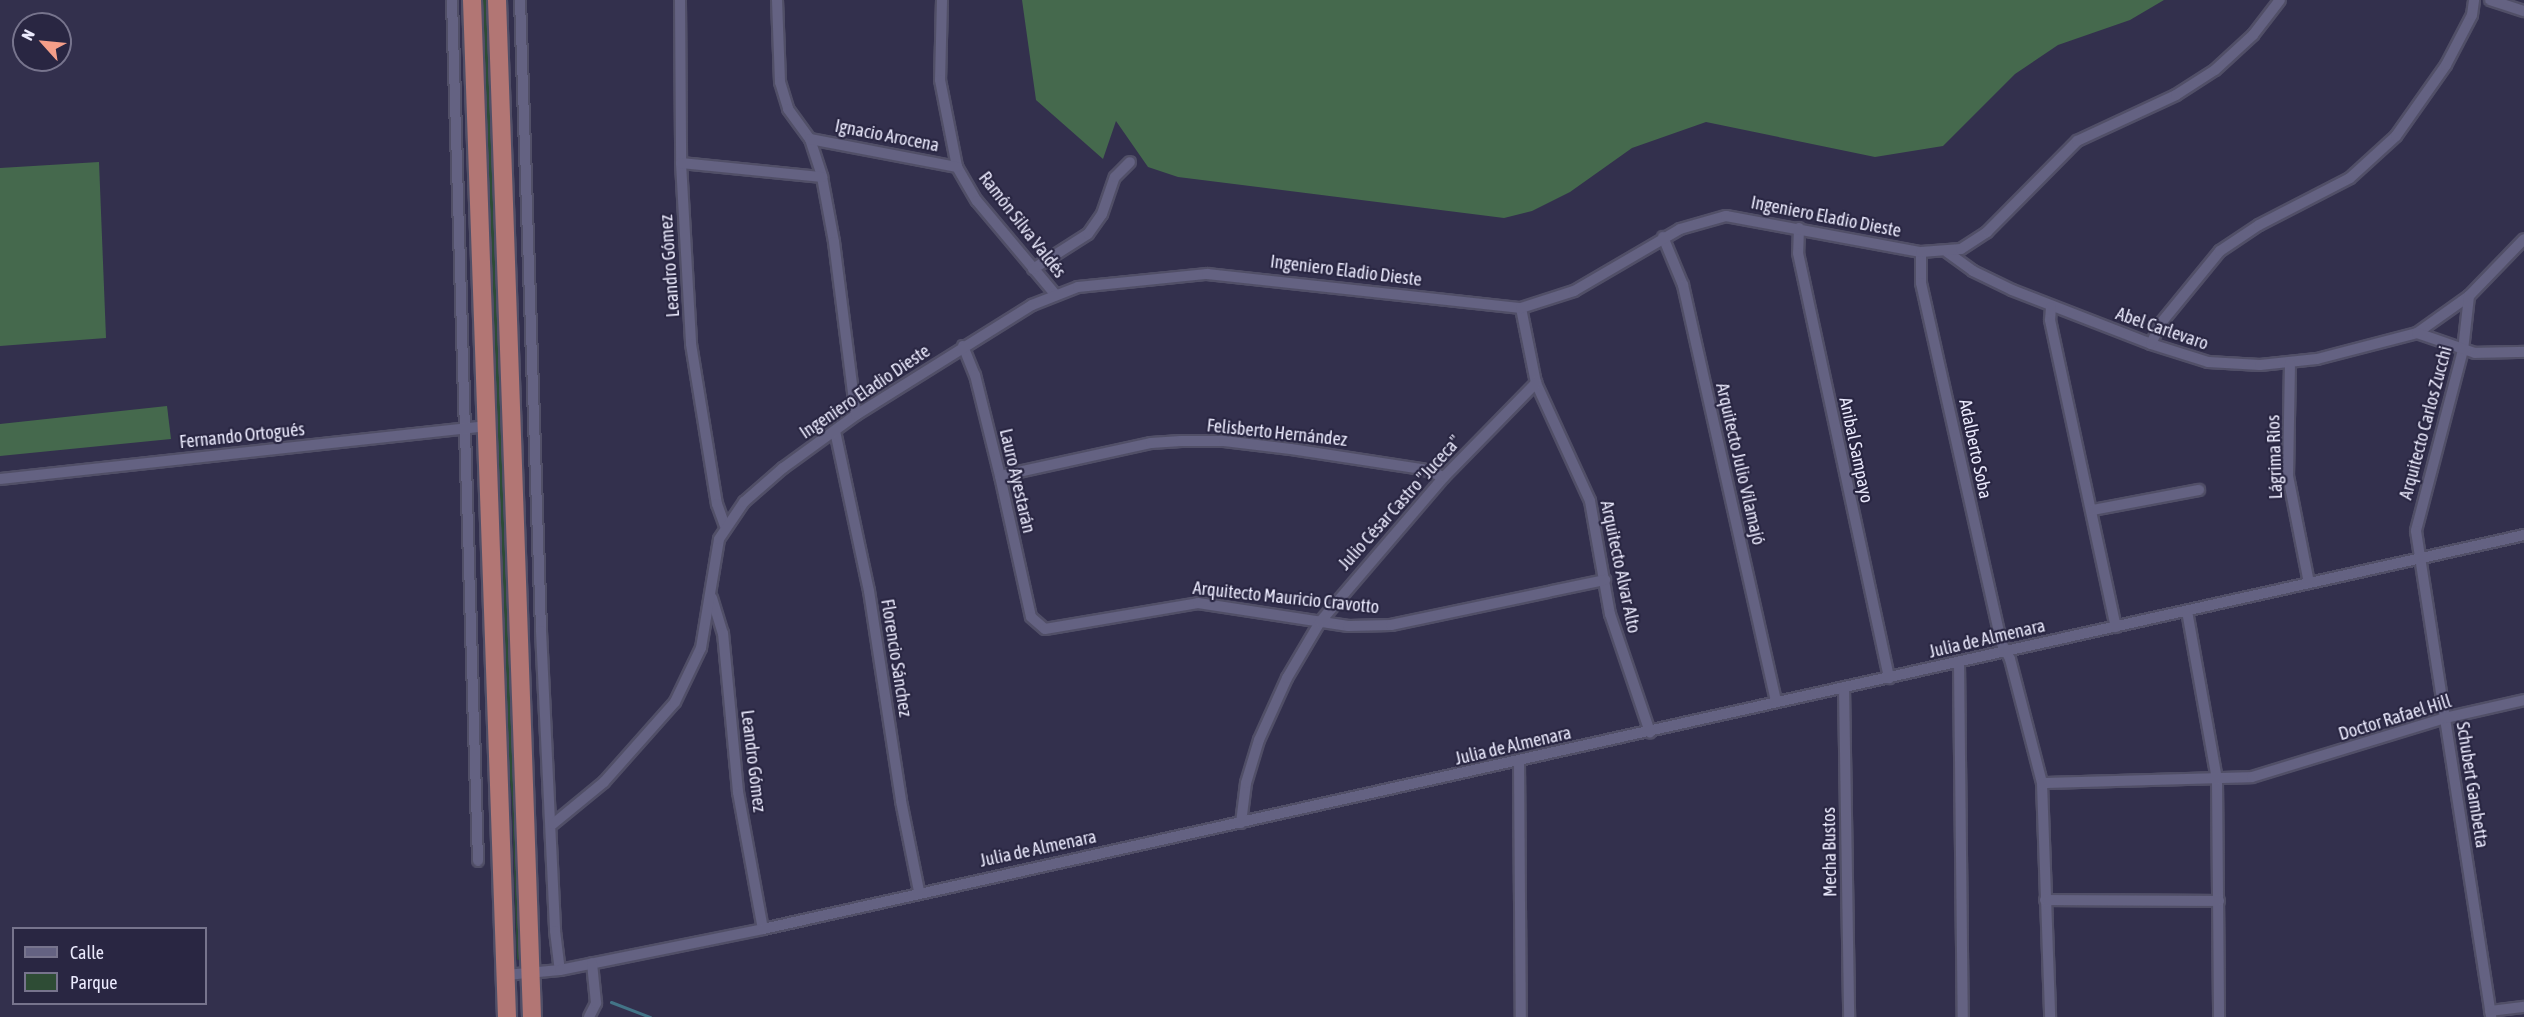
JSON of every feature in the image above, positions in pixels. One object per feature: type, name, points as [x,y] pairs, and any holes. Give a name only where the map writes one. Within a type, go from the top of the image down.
[{"type":"highway","points":[[472,0],[507,1017]]},
{"type":"highway","points":[[497,0],[532,1017]]},
{"type":"street","points":[[452,0],[478,861]]},
{"type":"street","points":[[520,0],[541,631],[553,824],[555,931],[560,970]]},
{"type":"street","name":"Leandro Gómez","points":[[680,0],[681,163],[691,344],[717,504],[725,526]]},
{"type":"street","points":[[777,0],[780,82],[788,109],[810,139],[822,177],[834,242],[856,415]]},
{"type":"street","name":"Ramón Silva Valdés","points":[[942,0],[940,80],[957,167],[977,201],[1055,294]]},
{"type":"street","name":"Ingeniero Eladio Dieste","points":[[553,824],[603,782],[675,702],[701,648],[712,598],[714,555],[725,526],[762,485],[856,415],[963,346],[1055,294],[1112,282],[1207,274],[1521,309],[1574,291],[1663,237],[1697,222],[1726,216],[1921,252],[1947,252],[1961,249],[1987,232],[2049,165],[2077,141],[2176,95],[2215,70],[2253,35],[2280,0]]},
{"type":"street","points":[[2151,344],[2166,316],[2220,251],[2241,234],[2350,178],[2396,136],[2446,65],[2472,15],[2474,0]]},
{"type":"street","points":[[2490,0],[2524,11]]},
{"type":"street","name":"Ignacio Arocena","points":[[810,139],[957,167]]},
{"type":"street","points":[[1033,269],[1088,234],[1102,214],[1115,177],[1130,162]]},
{"type":"street","points":[[681,163],[822,177]]},
{"type":"street","name":"Anibal Sampayo","points":[[1799,228],[1798,253],[1889,678]]},
{"type":"street","name":"Arquitecto Julio Vilamajó","points":[[1663,237],[1683,285],[1776,702]]},
{"type":"street","name":"Arquitecto Carlos Zucchi","points":[[2417,333],[2469,296],[2524,239]]},
{"type":"street","name":"Adalberto Soba","points":[[1921,252],[1922,283],[2006,652],[2042,783],[2050,1017]]},
{"type":"street","name":"Abel Carlevaro","points":[[1947,252],[1973,272],[2051,307],[2151,344],[2208,362],[2290,363],[2417,333]]},
{"type":"street","name":"Arquitecto Carlos Zucchi","points":[[2418,558],[2416,531],[2421,503],[2463,350],[2469,296]]},
{"type":"street","points":[[2051,307],[2050,320],[2093,510],[2116,627]]},
{"type":"street","name":"Arquitecto Alvar Alto","points":[[1521,309],[1536,383],[1590,501],[1610,614],[1650,732]]},
{"type":"street","points":[[2417,333],[2463,350],[2524,352]]},
{"type":"street","name":"Lauro Ayestarán","points":[[963,346],[975,375],[1035,623]]},
{"type":"street","name":"Lágrima Ríos","points":[[2290,363],[2288,476],[2309,584]]},
{"type":"street","name":"Julio César Castro \"Juceca\"","points":[[1241,823],[1246,783],[1259,740],[1287,678],[1320,622],[1444,477],[1536,383]]},
{"type":"street","name":"Fernando Ortogués","points":[[0,479],[487,426]]},
{"type":"street","name":"Florencio Sánchez","points":[[835,431],[869,591],[901,801],[920,891]]},
{"type":"street","name":"Felisberto Hernández","points":[[1000,476],[1151,443],[1202,441],[1355,458],[1422,469],[1444,477]]},
{"type":"street","points":[[2093,510],[2199,490]]},
{"type":"street","name":"Julia de Almenara","points":[[506,975],[560,970],[763,929],[920,891],[1519,762],[1776,702],[2524,535]]},
{"type":"street","name":"Schubert Gambetta","points":[[2418,558],[2445,717],[2490,1014]]},
{"type":"street","name":"Arquitecto Mauricio Cravotto","points":[[1035,623],[1054,630],[1165,606],[1198,603],[1320,622],[1372,627],[1412,622],[1605,580]]},
{"type":"street","name":"Leandro Gómez","points":[[712,598],[723,633],[738,792],[763,929]]},
{"type":"street","points":[[2187,611],[2217,780],[2219,1017]]},
{"type":"street","points":[[1959,662],[1963,1017]]},
{"type":"street","name":"Mecha Bustos","points":[[1845,687],[1849,1017]]},
{"type":"street","name":"Doctor Rafael Hill","points":[[2042,783],[2217,780],[2277,772],[2445,717],[2524,700]]},
{"type":"street","points":[[1519,762],[1521,1017]]},
{"type":"street","points":[[2045,900],[2219,901]]},
{"type":"street","points":[[590,1017],[596,1003],[592,963]]},
{"type":"street","points":[[2490,1014],[2524,1007]]},
{"type":"green space","points":[[479,0],[486,0],[495,123],[521,962],[517,959],[512,798],[503,715]]},
{"type":"green space","points":[[1022,0],[2164,0],[2130,20],[2058,45],[2015,74],[1943,146],[1875,157],[1706,122],[1632,148],[1570,192],[1532,211],[1504,218],[1178,177],[1148,167],[1116,121],[1103,159],[1036,100]]},
{"type":"green space","points":[[99,162],[106,338],[0,346],[0,168]]},
{"type":"green space","points":[[167,406],[171,439],[0,456],[0,424]]},
{"type":"waterway","points":[[611,1002],[650,1017]]}]
